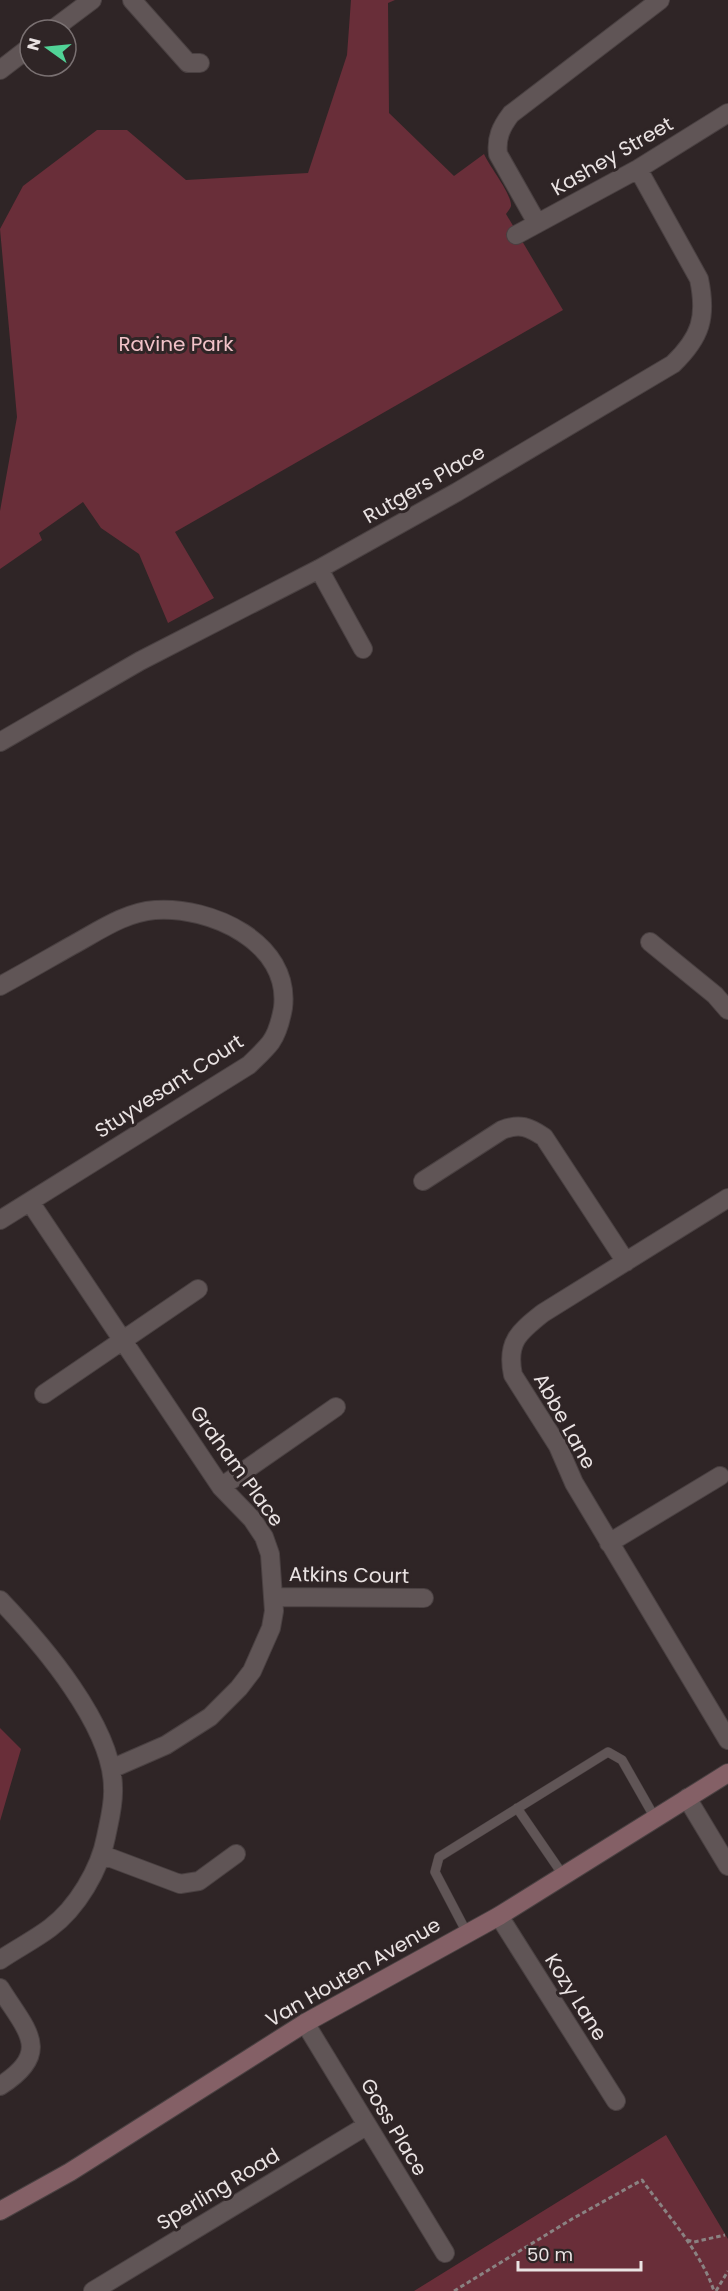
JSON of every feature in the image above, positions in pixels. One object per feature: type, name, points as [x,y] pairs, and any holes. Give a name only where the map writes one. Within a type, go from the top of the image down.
[{"type":"main road","name":"Van Houten Avenue","points":[[0,2211],[70,2172],[305,2024],[499,1916],[728,1773]]},
{"type":"street","points":[[68,18],[92,0]]},
{"type":"street","points":[[132,0],[188,63],[200,63]]},
{"type":"street","points":[[537,224],[498,154],[497,141],[502,126],[511,114],[660,0]]},
{"type":"street","points":[[0,70],[18,56]]},
{"type":"street","name":"Kashey Street","points":[[516,235],[638,169],[728,113]]},
{"type":"street","name":"Rutgers Place","points":[[0,742],[140,661],[319,569],[457,492],[673,364],[688,350],[699,332],[703,315],[703,298],[699,279],[638,169]]},
{"type":"street","points":[[319,569],[363,649]]},
{"type":"street","name":"Stuyvesant Court","points":[[0,986],[116,922],[153,910],[190,912],[235,928],[266,953],[283,984],[284,999],[273,1040],[249,1065],[0,1220]]},
{"type":"street","points":[[650,942],[722,991],[728,1010]]},
{"type":"street","points":[[423,1181],[502,1130],[515,1125],[530,1127],[544,1137],[626,1262]]},
{"type":"street","name":"Abbe Lane","points":[[728,1198],[543,1313],[520,1331],[513,1347],[510,1364],[513,1375],[558,1446],[574,1483],[728,1740]]},
{"type":"street","name":"Graham Place","points":[[30,1202],[221,1487],[252,1520],[264,1537],[270,1554],[274,1611],[271,1628],[252,1671],[223,1705],[197,1726],[166,1745],[111,1769]]},
{"type":"street","points":[[44,1394],[198,1289]]},
{"type":"street","points":[[221,1487],[336,1407]]},
{"type":"street","points":[[609,1543],[720,1476]]},
{"type":"street","name":"Atkins Court","points":[[273,1597],[424,1598]]},
{"type":"street","points":[[0,1600],[27,1628],[85,1708],[101,1739],[111,1769],[113,1788],[103,1856],[93,1878],[51,1928],[0,1960]]},
{"type":"street","points":[[687,1798],[728,1866]]},
{"type":"street","points":[[103,1856],[180,1884],[199,1881],[236,1854]]},
{"type":"street","name":"Kozy Lane","points":[[499,1916],[616,2102]]},
{"type":"street","points":[[0,1988],[31,2038],[32,2049],[24,2068],[0,2086]]},
{"type":"street","name":"Goss Place","points":[[305,2024],[445,2253]]},
{"type":"street","name":"Sperling Road","points":[[93,2291],[366,2126]]},
{"type":"lane","points":[[466,1933],[435,1872],[439,1857],[608,1752],[622,1760],[655,1818]]},
{"type":"lane","points":[[517,1808],[563,1875]]},
{"type":"path","points":[[454,2291],[572,2219],[642,2180],[686,2240],[708,2274],[715,2291]]},
{"type":"path","points":[[686,2240],[694,2242],[725,2235]]},
{"type":"path","points":[[715,2291],[728,2271]]},
{"type":"green space","name":"Ravine Park","points":[[351,0],[395,0],[388,3],[389,113],[454,176],[484,154],[510,201],[511,206],[506,214],[563,310],[175,532],[214,598],[168,623],[139,554],[101,528],[83,502],[39,533],[42,540],[0,569],[0,511],[17,417],[0,229],[23,186],[97,130],[127,130],[186,180],[308,173],[347,55]]},
{"type":"green space","points":[[0,1728],[21,1749],[0,1821]]},
{"type":"green space","points":[[666,2135],[728,2239],[728,2291],[414,2291]]}]
